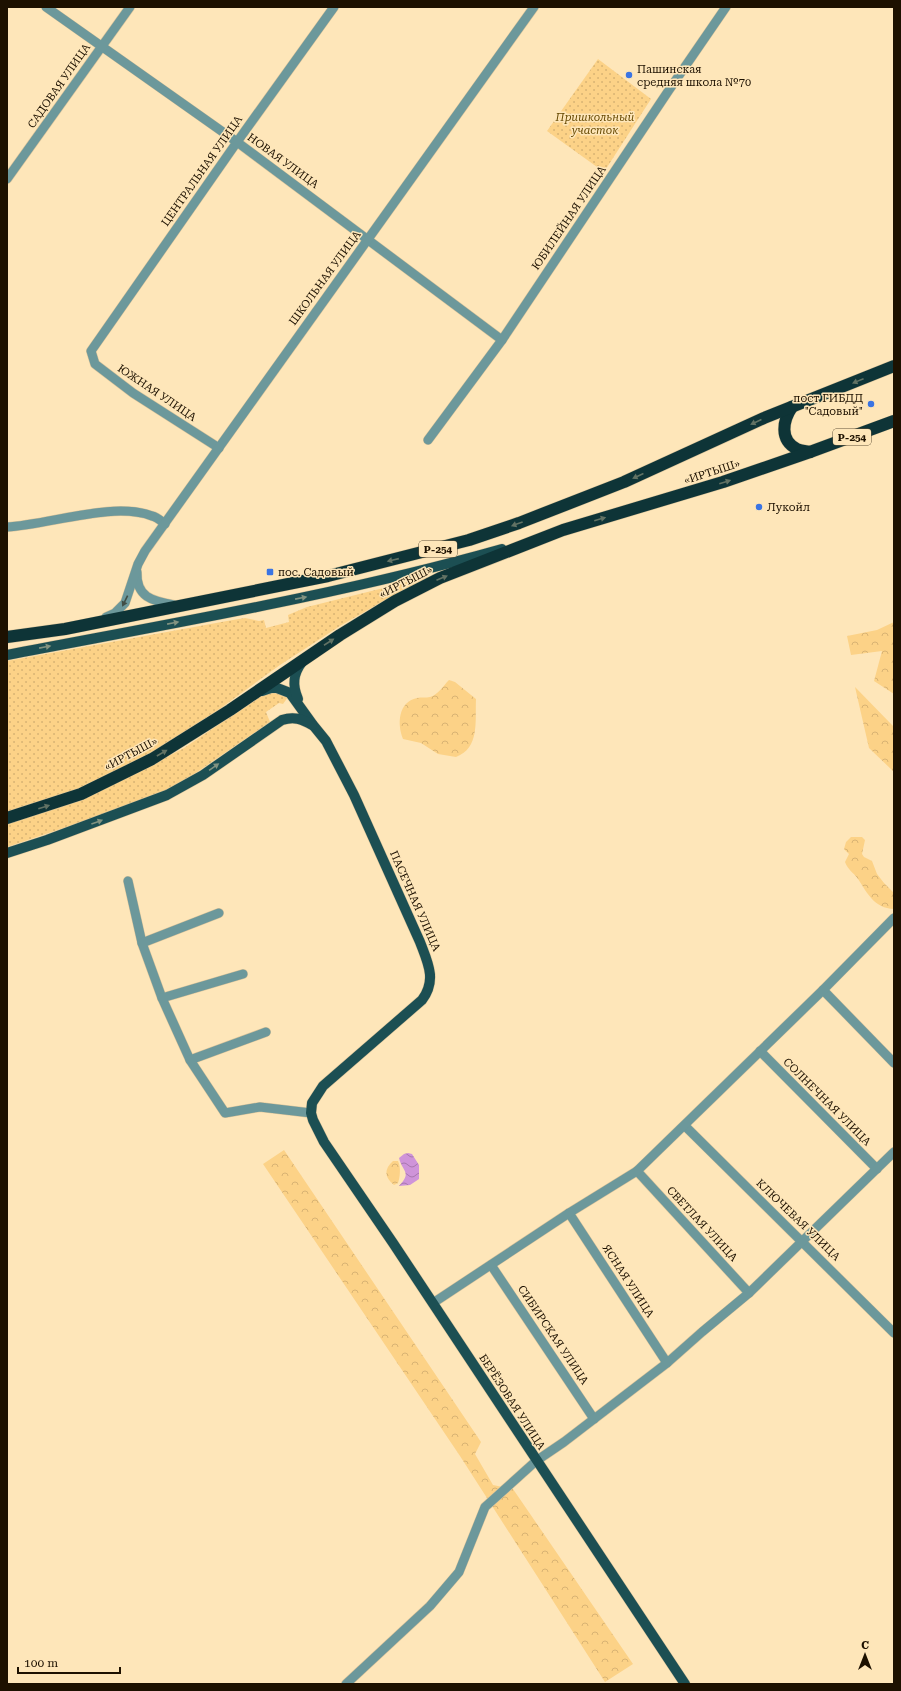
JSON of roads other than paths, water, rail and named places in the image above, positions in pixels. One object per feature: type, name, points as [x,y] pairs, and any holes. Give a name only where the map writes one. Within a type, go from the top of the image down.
[{"type":"highway","name":"«ИРТЫШ»","points":[[7,637],[65,629],[328,576],[469,540],[519,523],[624,482],[792,407],[894,366]]},
{"type":"highway","points":[[792,407],[786,415],[784,431],[791,444],[798,449],[810,452]]},
{"type":"highway","name":"«ИРТЫШ»","points":[[7,818],[55,804],[106,782],[152,759],[192,735],[376,612],[440,578],[563,530],[705,488],[810,452],[894,420]]},
{"type":"main road","points":[[7,655],[345,589],[473,557],[563,530]]},
{"type":"main road","points":[[7,641],[65,629]]},
{"type":"main road","points":[[302,708],[295,690],[294,679],[296,670],[307,657]]},
{"type":"main road","points":[[192,735],[214,724],[268,688],[287,690],[302,708]]},
{"type":"main road","name":"ПАСЕЧНАЯ УЛИЦА","points":[[302,708],[313,726],[326,741],[354,795],[420,942],[428,963],[431,978],[431,986],[422,1000],[323,1086],[312,1103],[311,1113]]},
{"type":"main road","points":[[7,853],[168,795],[203,775],[282,720],[295,718],[303,720],[313,726]]},
{"type":"main road","name":"БЕРЁЗОВАЯ УЛИЦА","points":[[311,1113],[324,1142],[433,1303],[536,1461],[686,1684]]},
{"type":"street","name":"НОВАЯ УЛИЦА","points":[[46,7],[237,142],[502,340]]},
{"type":"street","name":"САДОВАЯ УЛИЦА","points":[[7,179],[130,7]]},
{"type":"street","name":"ЦЕНТРАЛЬНАЯ УЛИЦА","points":[[92,351],[237,142],[334,7]]},
{"type":"street","name":"ШКОЛЬНАЯ УЛИЦА","points":[[95,623],[121,609],[125,603],[138,564],[165,524],[534,7]]},
{"type":"street","name":"ЮБИЛЕЙНАЯ УЛИЦА","points":[[428,440],[502,340],[668,90],[726,7]]},
{"type":"street","name":"ЮЖНАЯ УЛИЦА","points":[[92,351],[95,364],[133,393],[218,448]]},
{"type":"street","points":[[7,527],[39,524],[105,512],[125,511],[140,512],[154,516],[165,524]]},
{"type":"street","points":[[138,564],[137,580],[139,587],[144,594],[158,602],[177,606]]},
{"type":"street","points":[[128,881],[142,943],[162,998],[190,1060],[225,1113],[260,1107],[311,1113]]},
{"type":"street","points":[[142,943],[219,912]]},
{"type":"street","points":[[433,1303],[569,1213],[637,1171],[685,1126],[894,918]]},
{"type":"street","points":[[162,998],[243,974]]},
{"type":"street","points":[[823,990],[894,1063]]},
{"type":"street","points":[[190,1060],[266,1032]]},
{"type":"street","name":"СОЛНЕЧНАЯ УЛИЦА","points":[[760,1052],[877,1169]]},
{"type":"street","name":"КЛЮЧЕВАЯ УЛИЦА","points":[[685,1126],[802,1242],[808,1246],[894,1333]]},
{"type":"street","points":[[346,1684],[430,1606],[459,1572],[485,1507],[536,1461],[667,1363],[749,1293],[894,1152]]},
{"type":"street","name":"СВЕТЛАЯ УЛИЦА","points":[[637,1171],[749,1293]]},
{"type":"street","name":"ЯСНАЯ УЛИЦА","points":[[569,1213],[667,1363]]},
{"type":"street","name":"СИБИРСКАЯ УЛИЦА","points":[[491,1265],[594,1419]]},
{"type":"water","points":[[408,1153],[412,1154],[419,1165],[419,1179],[410,1185],[399,1186],[406,1175],[399,1158]]},
{"type":"place","name":"Пашинская средняя школа №70","points":[[629,75]]},
{"type":"place","name":"пост ГИБДД \"Садовый\"","points":[[871,404]]},
{"type":"place","name":"Лукойл","points":[[759,507]]},
{"type":"place","name":"пос. Садовый","points":[[270,572]]},
{"type":"park label","name":"Пришкольный участок","points":[[595,123]]}]
